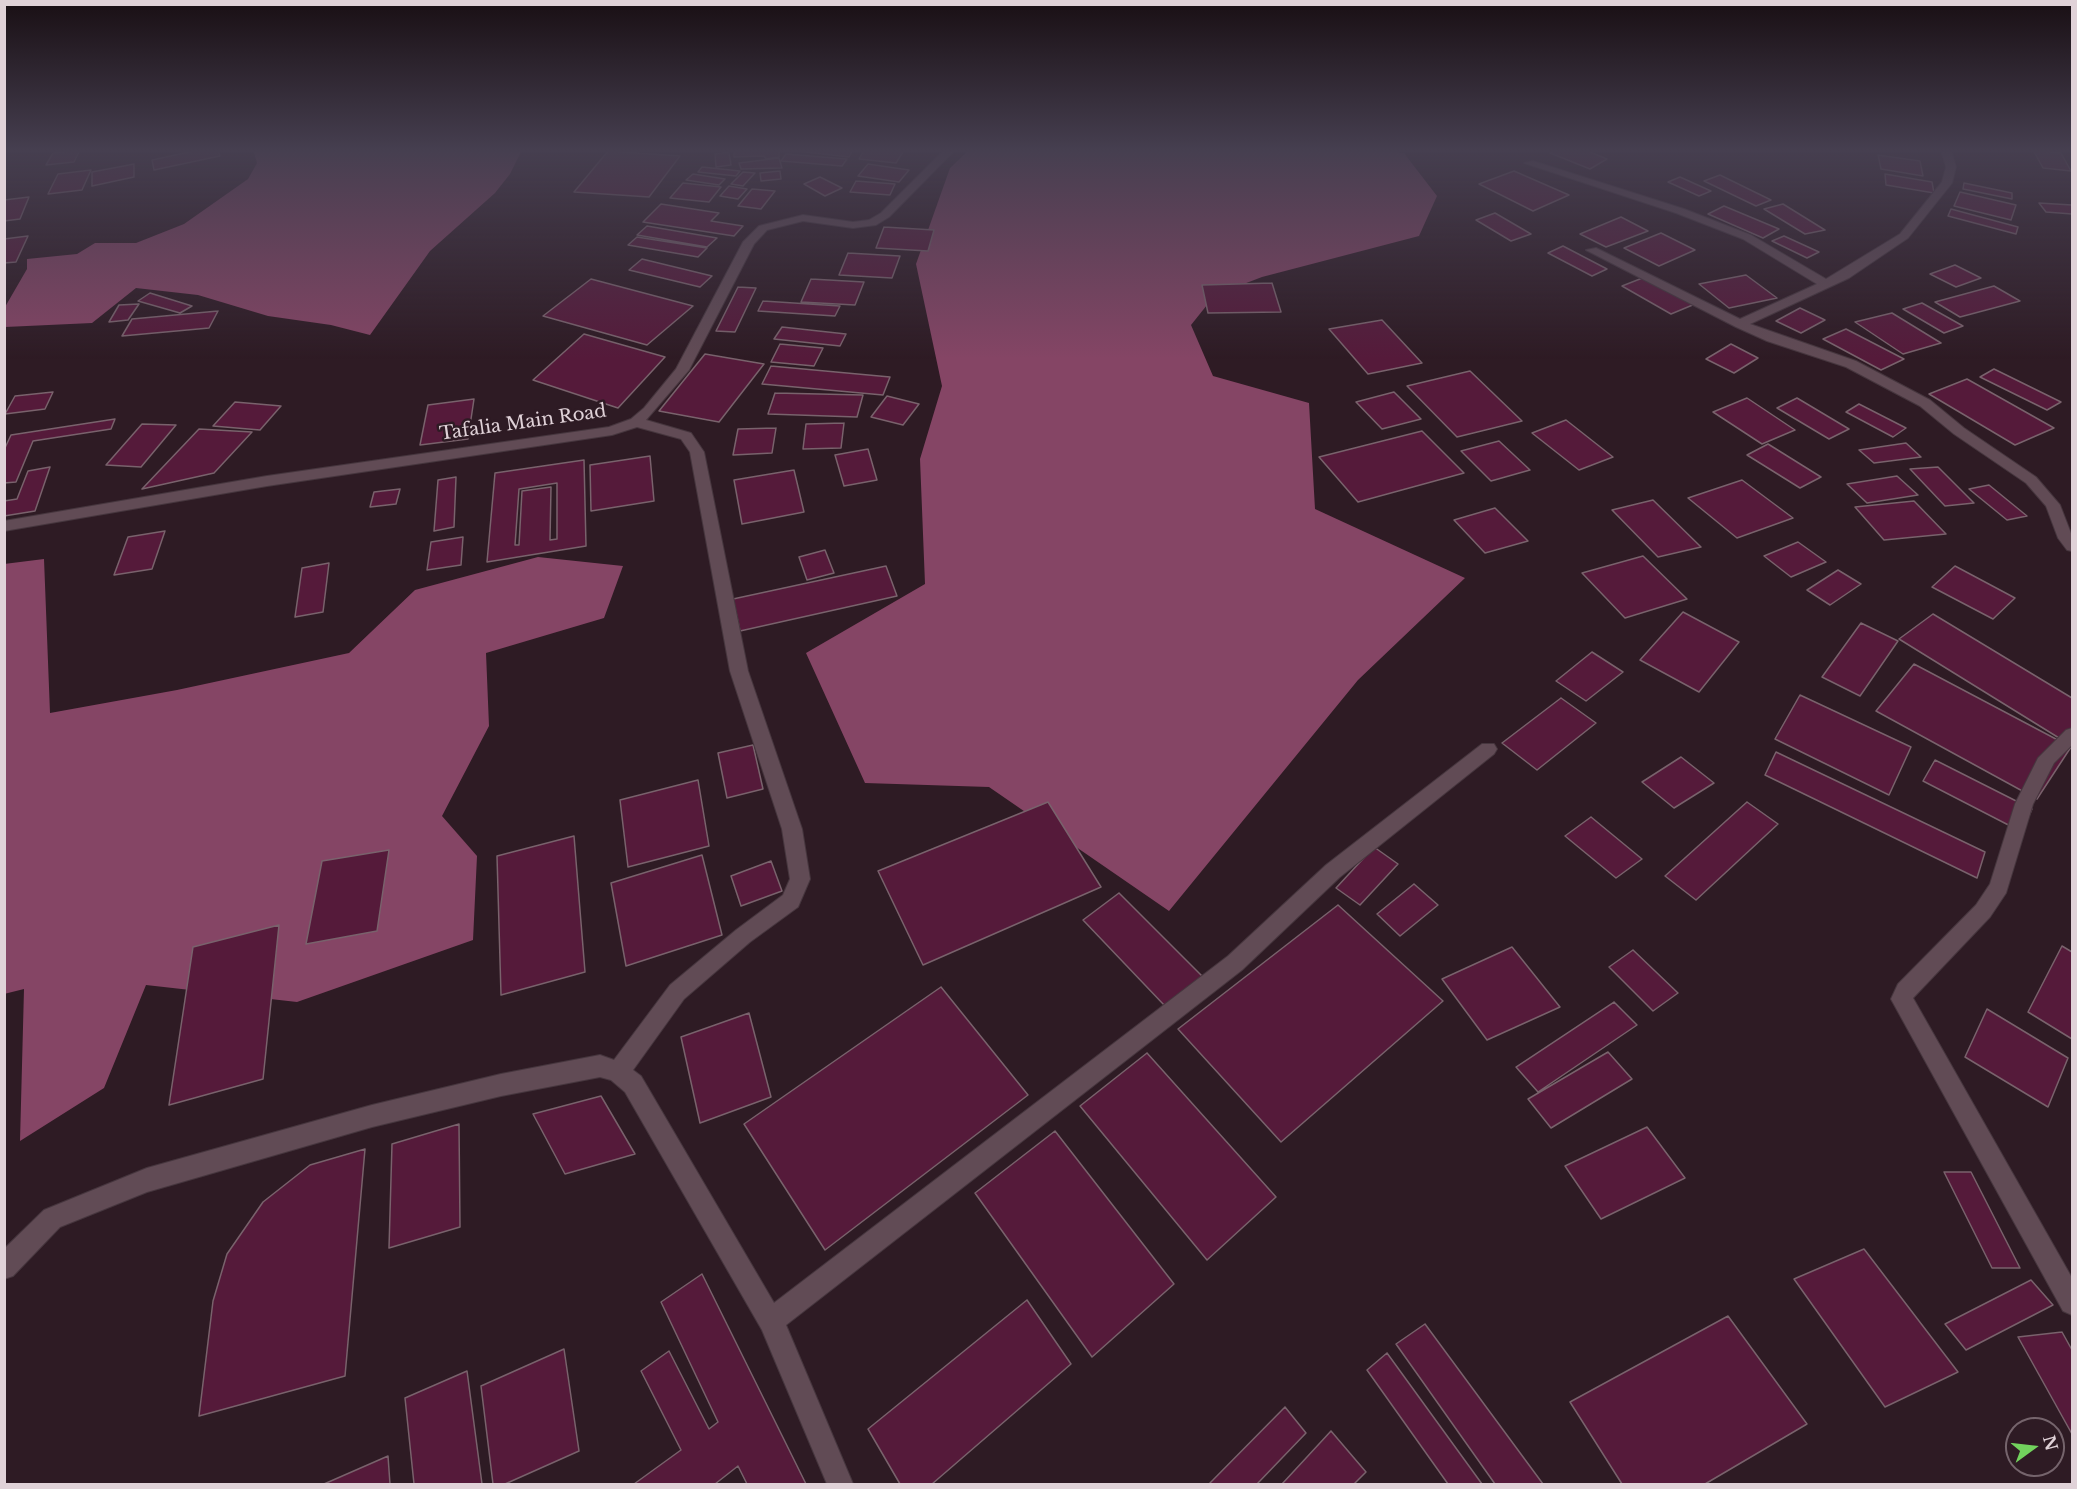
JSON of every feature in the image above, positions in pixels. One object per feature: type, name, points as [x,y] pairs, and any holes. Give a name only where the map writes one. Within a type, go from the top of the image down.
[{"type":"street","name":"Tafalia Main Road","points":[[4,526],[267,481],[612,431],[636,422],[649,411],[682,370],[749,242],[763,228],[797,219]]},
{"type":"street","name":"Tafalia Main Road","points":[[814,219],[853,225],[872,223],[878,219]]},
{"type":"street","points":[[1701,219],[1747,237],[1826,284]]},
{"type":"street","points":[[1740,324],[1845,275],[1904,236],[1917,219]]},
{"type":"street","points":[[1592,250],[1740,324],[1772,338],[1851,364],[1925,403],[1959,431],[1999,456],[2031,480],[2053,506],[2063,534],[2073,546]]},
{"type":"street","points":[[618,1072],[677,992],[743,936],[791,901],[800,879],[792,830],[739,671],[697,452],[686,436],[636,422]]},
{"type":"street","points":[[2073,735],[2047,758],[2024,804],[1999,887],[1983,911],[1905,991],[1902,999],[2073,1302]]},
{"type":"street","points":[[771,1321],[1235,963],[1333,871],[1488,749]]},
{"type":"street","points":[[4,1267],[52,1218],[147,1180],[372,1116],[501,1085],[600,1066],[618,1072],[633,1084],[771,1321],[840,1485]]},
{"type":"shaded area","points":[[190,219],[465,219],[430,251],[370,335],[331,325],[268,316],[198,295],[136,288],[92,323],[5,327],[5,307],[27,269],[27,259],[77,254],[95,243],[136,243]]},
{"type":"shaded area","points":[[932,219],[1426,219],[1419,236],[1262,277],[1215,295],[1191,325],[1213,376],[1309,403],[1315,509],[1465,578],[1358,680],[1169,911],[989,787],[865,783],[806,653],[925,584],[920,459],[942,386],[916,264]]},
{"type":"shaded area","points":[[538,557],[623,566],[604,618],[486,653],[489,726],[442,816],[477,856],[473,940],[297,1002],[146,985],[104,1088],[20,1141],[24,989],[4,994],[4,564],[44,559],[50,713],[177,690],[349,653],[415,590]]},
{"type":"building","points":[[646,219],[713,219],[711,221],[743,226],[734,236],[643,222]]},
{"type":"building","points":[[1506,219],[1531,234],[1511,241],[1476,220]]},
{"type":"building","points":[[1615,219],[1626,219],[1648,231],[1606,247],[1580,234]]},
{"type":"building","points":[[1721,219],[1756,219],[1779,229],[1763,238]]},
{"type":"building","points":[[1781,219],[1808,219],[1825,230],[1805,234]]},
{"type":"building","points":[[1961,219],[1990,219],[2018,227],[2016,234]]},
{"type":"building","points":[[647,226],[717,238],[707,247],[637,235]]},
{"type":"building","points":[[884,227],[934,230],[928,251],[876,248]]},
{"type":"building","points":[[1661,233],[1695,250],[1659,266],[1624,248]]},
{"type":"building","points":[[28,236],[16,262],[4,263],[4,239]]},
{"type":"building","points":[[1784,236],[1819,252],[1807,258],[1772,241]]},
{"type":"building","points":[[637,237],[707,248],[698,257],[628,245]]},
{"type":"building","points":[[1563,246],[1607,269],[1592,276],[1548,253]]},
{"type":"building","points":[[848,253],[900,256],[892,278],[839,275]]},
{"type":"building","points":[[642,259],[712,276],[700,287],[629,270]]},
{"type":"building","points":[[1955,265],[1981,278],[1956,287],[1930,274]]},
{"type":"building","points":[[1746,275],[1777,298],[1729,308],[1699,284]]},
{"type":"building","points":[[1645,277],[1695,304],[1671,314],[1622,286]]},
{"type":"building","points":[[591,279],[693,306],[647,345],[543,316]]},
{"type":"building","points":[[811,279],[864,282],[855,305],[801,302]]},
{"type":"building","points":[[1272,283],[1281,312],[1208,313],[1202,285]]},
{"type":"building","points":[[1994,286],[2020,301],[1960,317],[1935,302]]},
{"type":"building","points":[[738,287],[756,288],[735,332],[716,331]]},
{"type":"building","points":[[150,293],[192,306],[180,313],[138,301]]},
{"type":"building","points":[[763,301],[840,306],[835,316],[758,311]]},
{"type":"building","points":[[1922,303],[1963,326],[1944,333],[1903,309]]},
{"type":"building","points":[[139,304],[128,320],[109,322],[119,305]]},
{"type":"building","points":[[1800,308],[1825,320],[1801,333],[1776,321]]},
{"type":"building","points":[[218,311],[209,328],[122,336],[132,319]]},
{"type":"building","points":[[1892,313],[1941,343],[1903,354],[1855,322]]},
{"type":"building","points":[[1382,320],[1422,363],[1368,374],[1329,329]]},
{"type":"building","points":[[782,327],[846,334],[840,346],[774,339]]},
{"type":"building","points":[[1846,329],[1904,359],[1881,370],[1823,339]]},
{"type":"building","points":[[584,334],[665,357],[618,408],[533,380]]},
{"type":"building","points":[[780,344],[823,348],[814,366],[771,362]]},
{"type":"building","points":[[1731,344],[1758,358],[1734,373],[1706,359]]},
{"type":"building","points":[[705,354],[764,364],[719,422],[659,411]]},
{"type":"building","points":[[771,366],[890,377],[883,395],[762,384]]},
{"type":"building","points":[[1994,369],[2061,402],[2047,410],[1980,377]]},
{"type":"building","points":[[1470,371],[1522,421],[1457,437],[1407,386]]},
{"type":"building","points":[[1967,379],[2054,428],[2015,445],[1929,394]]},
{"type":"building","points":[[53,392],[45,409],[5,414],[15,396]]},
{"type":"building","points":[[1394,392],[1421,419],[1382,429],[1356,402]]},
{"type":"building","points":[[775,393],[863,395],[857,417],[768,414]]},
{"type":"building","points":[[887,396],[919,404],[903,425],[871,417]]},
{"type":"building","points":[[1747,398],[1795,430],[1762,444],[1713,412]]},
{"type":"building","points":[[1797,398],[1849,429],[1829,439],[1777,408]]},
{"type":"building","points":[[474,399],[468,439],[420,445],[428,405]]},
{"type":"building","points":[[235,402],[281,406],[260,430],[213,426]]},
{"type":"building","points":[[1859,404],[1906,428],[1893,437],[1846,412]]},
{"type":"building","points":[[115,419],[111,429],[33,441],[16,482],[4,483],[4,450],[11,435]]},
{"type":"building","points":[[1566,420],[1613,457],[1579,470],[1532,433]]},
{"type":"building","points":[[844,423],[841,448],[803,449],[806,424]]},
{"type":"building","points":[[142,424],[176,425],[141,467],[106,465]]},
{"type":"building","points":[[776,428],[772,453],[733,455],[738,429]]},
{"type":"building","points":[[199,429],[252,432],[214,473],[142,489]]},
{"type":"building","points":[[1422,431],[1464,473],[1358,502],[1319,457]]},
{"type":"building","points":[[1499,441],[1530,470],[1491,481],[1461,451]]},
{"type":"building","points":[[1906,443],[1921,457],[1874,463],[1859,450]]},
{"type":"building","points":[[1768,444],[1821,477],[1800,488],[1747,455]]},
{"type":"building","points":[[868,449],[877,480],[844,486],[835,455]]},
{"type":"building","points":[[650,456],[654,501],[591,511],[590,465]]},
{"type":"building","points":[[584,460],[586,546],[487,562],[495,473]],"holes":[[[557,483],[557,539],[550,540],[551,487],[522,491],[519,545],[515,545],[519,489]]]},
{"type":"building","points":[[50,467],[35,511],[4,516],[4,501],[17,499],[28,471]]},
{"type":"building","points":[[1938,467],[1974,503],[1945,506],[1910,469]]},
{"type":"building","points":[[794,470],[804,512],[742,524],[734,480]]},
{"type":"building","points":[[1897,476],[1918,495],[1867,503],[1847,484]]},
{"type":"building","points":[[456,477],[454,527],[434,531],[438,480]]},
{"type":"building","points":[[1742,480],[1793,518],[1737,538],[1688,498]]},
{"type":"building","points":[[1989,485],[2027,516],[2007,520],[1969,489]]},
{"type":"building","points":[[400,489],[396,504],[370,507],[374,492]]},
{"type":"building","points":[[1653,500],[1701,547],[1658,557],[1612,510]]},
{"type":"building","points":[[1914,501],[1946,534],[1884,540],[1855,507]]},
{"type":"building","points":[[1495,508],[1528,541],[1485,553],[1454,520]]},
{"type":"building","points":[[165,531],[152,569],[114,575],[128,537]]},
{"type":"building","points":[[463,537],[461,565],[427,570],[431,542]]},
{"type":"building","points":[[1798,542],[1826,562],[1791,577],[1764,556]]},
{"type":"building","points":[[825,550],[834,573],[807,580],[799,557]]},
{"type":"building","points":[[1643,556],[1687,599],[1625,618],[1582,573]]},
{"type":"building","points":[[329,563],[323,612],[295,617],[302,568]]},
{"type":"building","points":[[886,566],[897,596],[740,631],[733,599]]},
{"type":"building","points":[[1955,566],[2015,598],[1993,619],[1932,587]]},
{"type":"building","points":[[1838,570],[1861,584],[1830,605],[1807,590]]},
{"type":"building","points":[[1683,612],[1739,642],[1699,692],[1640,660]]},
{"type":"building","points":[[1933,614],[2072,698],[2072,746],[1899,639]]},
{"type":"building","points":[[1861,623],[1898,641],[1860,696],[1822,677]]},
{"type":"building","points":[[1592,652],[1623,672],[1586,701],[1556,681]]},
{"type":"building","points":[[1914,664],[2071,747],[2037,799],[1876,711]]},
{"type":"building","points":[[1800,695],[1911,747],[1889,795],[1775,739]]},
{"type":"building","points":[[1561,698],[1596,723],[1537,770],[1502,743]]},
{"type":"building","points":[[753,745],[763,789],[727,798],[718,753]]},
{"type":"building","points":[[1776,752],[1985,852],[1977,878],[1765,775]]},
{"type":"building","points":[[1681,757],[1714,783],[1674,808],[1642,782]]},
{"type":"building","points":[[1935,760],[2032,809],[2022,832],[1923,781]]},
{"type":"building","points":[[698,780],[709,846],[628,867],[620,800]]},
{"type":"building","points":[[1048,802],[1101,887],[923,965],[878,871]]},
{"type":"building","points":[[1747,802],[1778,824],[1696,900],[1665,876]]},
{"type":"building","points":[[1591,817],[1642,859],[1616,878],[1565,836]]},
{"type":"building","points":[[574,836],[585,972],[501,995],[497,856]]},
{"type":"building","points":[[1374,847],[1398,864],[1360,905],[1336,888]]},
{"type":"building","points":[[389,850],[377,931],[306,944],[322,861]]},
{"type":"building","points":[[702,855],[722,935],[626,966],[611,883]]},
{"type":"building","points":[[771,861],[782,891],[741,906],[731,876]]},
{"type":"building","points":[[1414,884],[1438,905],[1400,936],[1377,914]]},
{"type":"building","points":[[1119,893],[1202,976],[1165,1006],[1083,920]]},
{"type":"building","points":[[1338,905],[1443,1001],[1281,1142],[1178,1029]]},
{"type":"building","points":[[279,925],[263,1079],[169,1105],[193,947]]},
{"type":"building","points":[[2062,946],[2072,952],[2072,1039],[2028,1012]]},
{"type":"building","points":[[1512,947],[1560,1007],[1487,1040],[1442,979]]},
{"type":"building","points":[[1633,950],[1678,993],[1653,1011],[1609,967]]},
{"type":"building","points":[[941,987],[1028,1095],[825,1250],[744,1124]]},
{"type":"building","points":[[1614,1002],[1637,1025],[1538,1092],[1516,1067]]},
{"type":"building","points":[[1987,1009],[2068,1058],[2048,1107],[1965,1057]]},
{"type":"building","points":[[749,1013],[771,1097],[700,1123],[681,1037]]},
{"type":"building","points":[[1608,1052],[1632,1079],[1551,1128],[1528,1099]]},
{"type":"building","points":[[1147,1053],[1276,1197],[1207,1260],[1080,1106]]},
{"type":"building","points":[[601,1096],[635,1154],[565,1174],[533,1114]]},
{"type":"building","points":[[459,1124],[460,1227],[389,1248],[392,1144]]},
{"type":"building","points":[[1647,1127],[1685,1178],[1601,1219],[1565,1166]]},
{"type":"building","points":[[1055,1131],[1174,1284],[1092,1357],[975,1193]]},
{"type":"building","points":[[365,1149],[345,1376],[199,1416],[213,1301],[227,1254],[263,1202],[310,1165]]},
{"type":"building","points":[[1944,1172],[1971,1172],[2020,1268],[1992,1268]]},
{"type":"building","points":[[1864,1249],[1958,1372],[1885,1407],[1794,1279]]},
{"type":"building","points":[[702,1274],[806,1484],[747,1484],[738,1466],[715,1484],[634,1484],[681,1450],[641,1371],[669,1351],[709,1429],[718,1422],[661,1302]]},
{"type":"building","points":[[2031,1280],[2053,1305],[1966,1350],[1945,1324]]},
{"type":"building","points":[[1027,1300],[1071,1364],[932,1484],[900,1484],[868,1429]]},
{"type":"building","points":[[1728,1316],[1807,1424],[1705,1484],[1622,1484],[1570,1402]]},
{"type":"building","points":[[1425,1324],[1543,1484],[1495,1484],[1396,1344]]},
{"type":"building","points":[[2062,1332],[2072,1350],[2072,1434],[2065,1417],[2063,1417],[2018,1337]]},
{"type":"building","points":[[564,1349],[579,1451],[505,1484],[493,1484],[481,1386]]},
{"type":"building","points":[[1387,1353],[1482,1484],[1448,1484],[1367,1370]]},
{"type":"building","points":[[467,1371],[482,1484],[414,1484],[405,1398]]},
{"type":"building","points":[[1285,1407],[1306,1433],[1257,1484],[1209,1484]]},
{"type":"building","points":[[1331,1431],[1366,1472],[1354,1484],[1282,1484]]},
{"type":"building","points":[[388,1456],[390,1484],[324,1484]]}]
